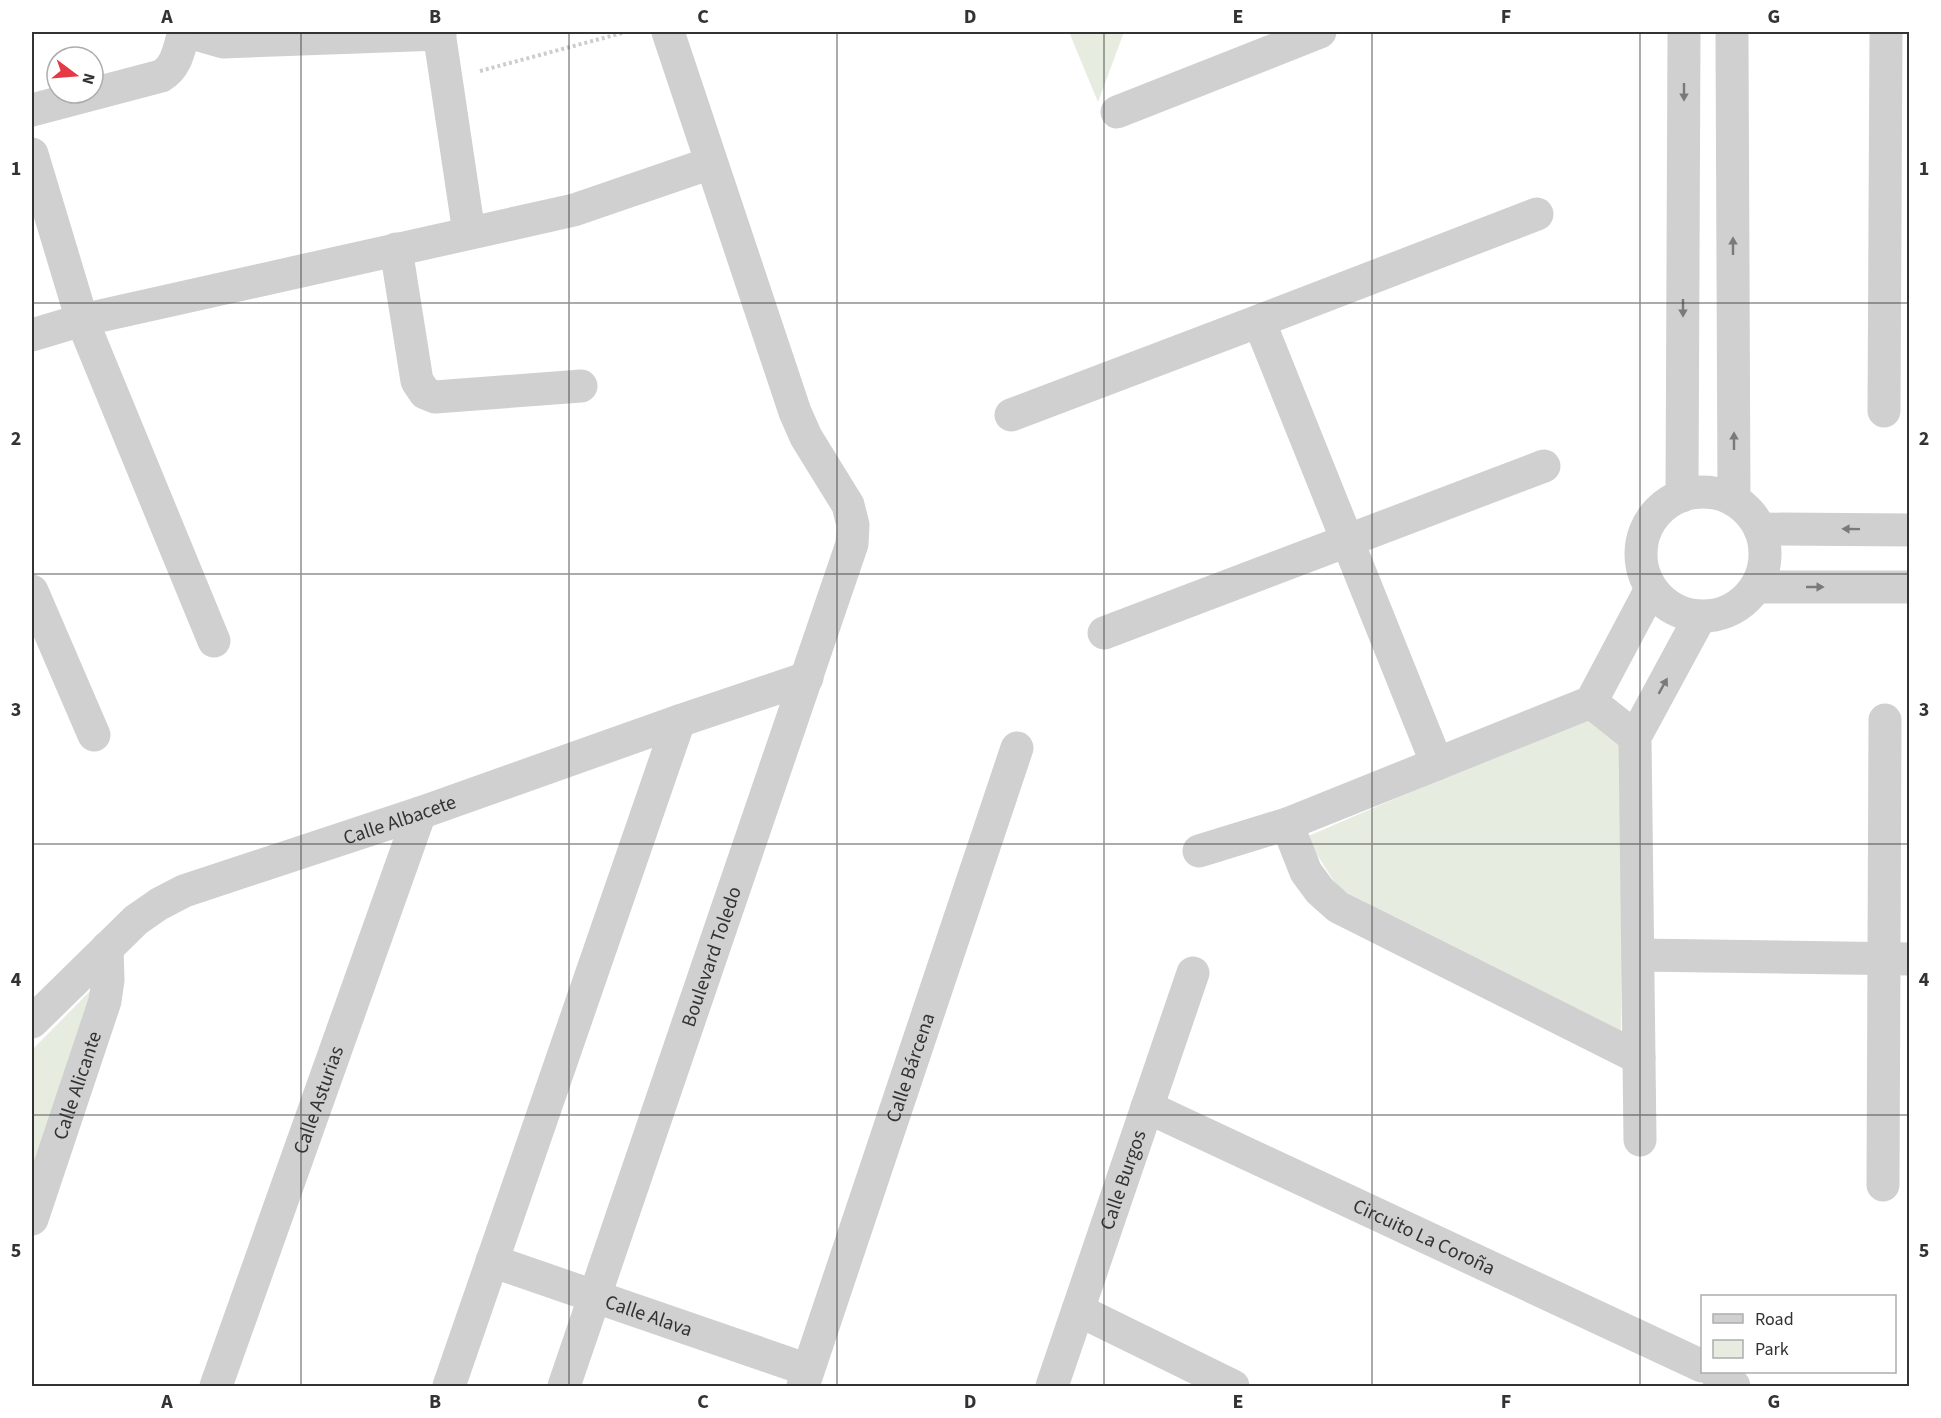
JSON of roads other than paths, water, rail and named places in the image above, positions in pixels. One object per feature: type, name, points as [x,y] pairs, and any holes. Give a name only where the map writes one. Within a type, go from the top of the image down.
[{"type":"street","points":[[32,110],[160,76],[169,71],[174,63],[184,32]]},
{"type":"street","points":[[195,32],[223,42],[439,33],[469,233]]},
{"type":"street","points":[[32,335],[82,320],[574,210],[711,163],[668,32]]},
{"type":"street","points":[[1117,112],[1320,32]]},
{"type":"street","points":[[1682,496],[1683,32],[1708,40],[1736,34],[1734,500]]},
{"type":"street","points":[[1884,411],[1898,94],[1886,32]]},
{"type":"street","points":[[32,154],[82,320],[214,641]]},
{"type":"street","name":"Boulevard Toledo","points":[[564,1386],[852,544],[853,525],[848,505],[806,437],[795,412],[711,163]]},
{"type":"street","points":[[1011,415],[1537,214]]},
{"type":"street","points":[[396,249],[417,381],[424,393],[435,397],[581,387]]},
{"type":"street","points":[[1259,321],[1437,764]]},
{"type":"street","points":[[1104,633],[1544,466]]},
{"type":"street","points":[[1709,492],[1734,500],[1745,508],[1760,529],[1764,543],[1763,573],[1746,600],[1732,609],[1716,615],[1700,617],[1681,613],[1664,603],[1652,589],[1644,572],[1641,553],[1644,535],[1653,518],[1666,505],[1682,496],[1709,492]]},
{"type":"street","points":[[1760,529],[1910,530]]},
{"type":"street","points":[[1756,587],[1910,587]]},
{"type":"street","points":[[1199,851],[1287,824],[1591,702],[1652,589]]},
{"type":"street","points":[[32,591],[94,735]]},
{"type":"street","points":[[1640,1140],[1635,737],[1700,617]]},
{"type":"street","name":"Calle Albacete","points":[[32,1022],[136,920],[159,904],[184,891],[420,813],[807,678]]},
{"type":"street","points":[[1591,702],[1635,737]]},
{"type":"street","points":[[1883,1185],[1897,959],[1885,720]]},
{"type":"street","points":[[449,1386],[679,721]]},
{"type":"street","name":"Calle Bárcena","points":[[805,1378],[1017,748]]},
{"type":"street","name":"Calle Asturias","points":[[216,1386],[420,813]]},
{"type":"street","points":[[1287,824],[1306,872],[1320,891],[1338,908],[1639,1058]]},
{"type":"street","name":"Calle Alicante","points":[[32,1219],[105,1001],[108,980],[107,948]]},
{"type":"street","points":[[1638,955],[1897,959]]},
{"type":"street","name":"Calle Burgos","points":[[1052,1386],[1193,974]]},
{"type":"street","name":"Circuito La Coroña","points":[[1147,1107],[1701,1366]]},
{"type":"street","name":"Calle Alava","points":[[492,1261],[595,1297],[805,1378]]},
{"type":"street","points":[[1078,1310],[1233,1386]]},
{"type":"street","points":[[1719,1373],[1727,1377],[1734,1386]]}]
